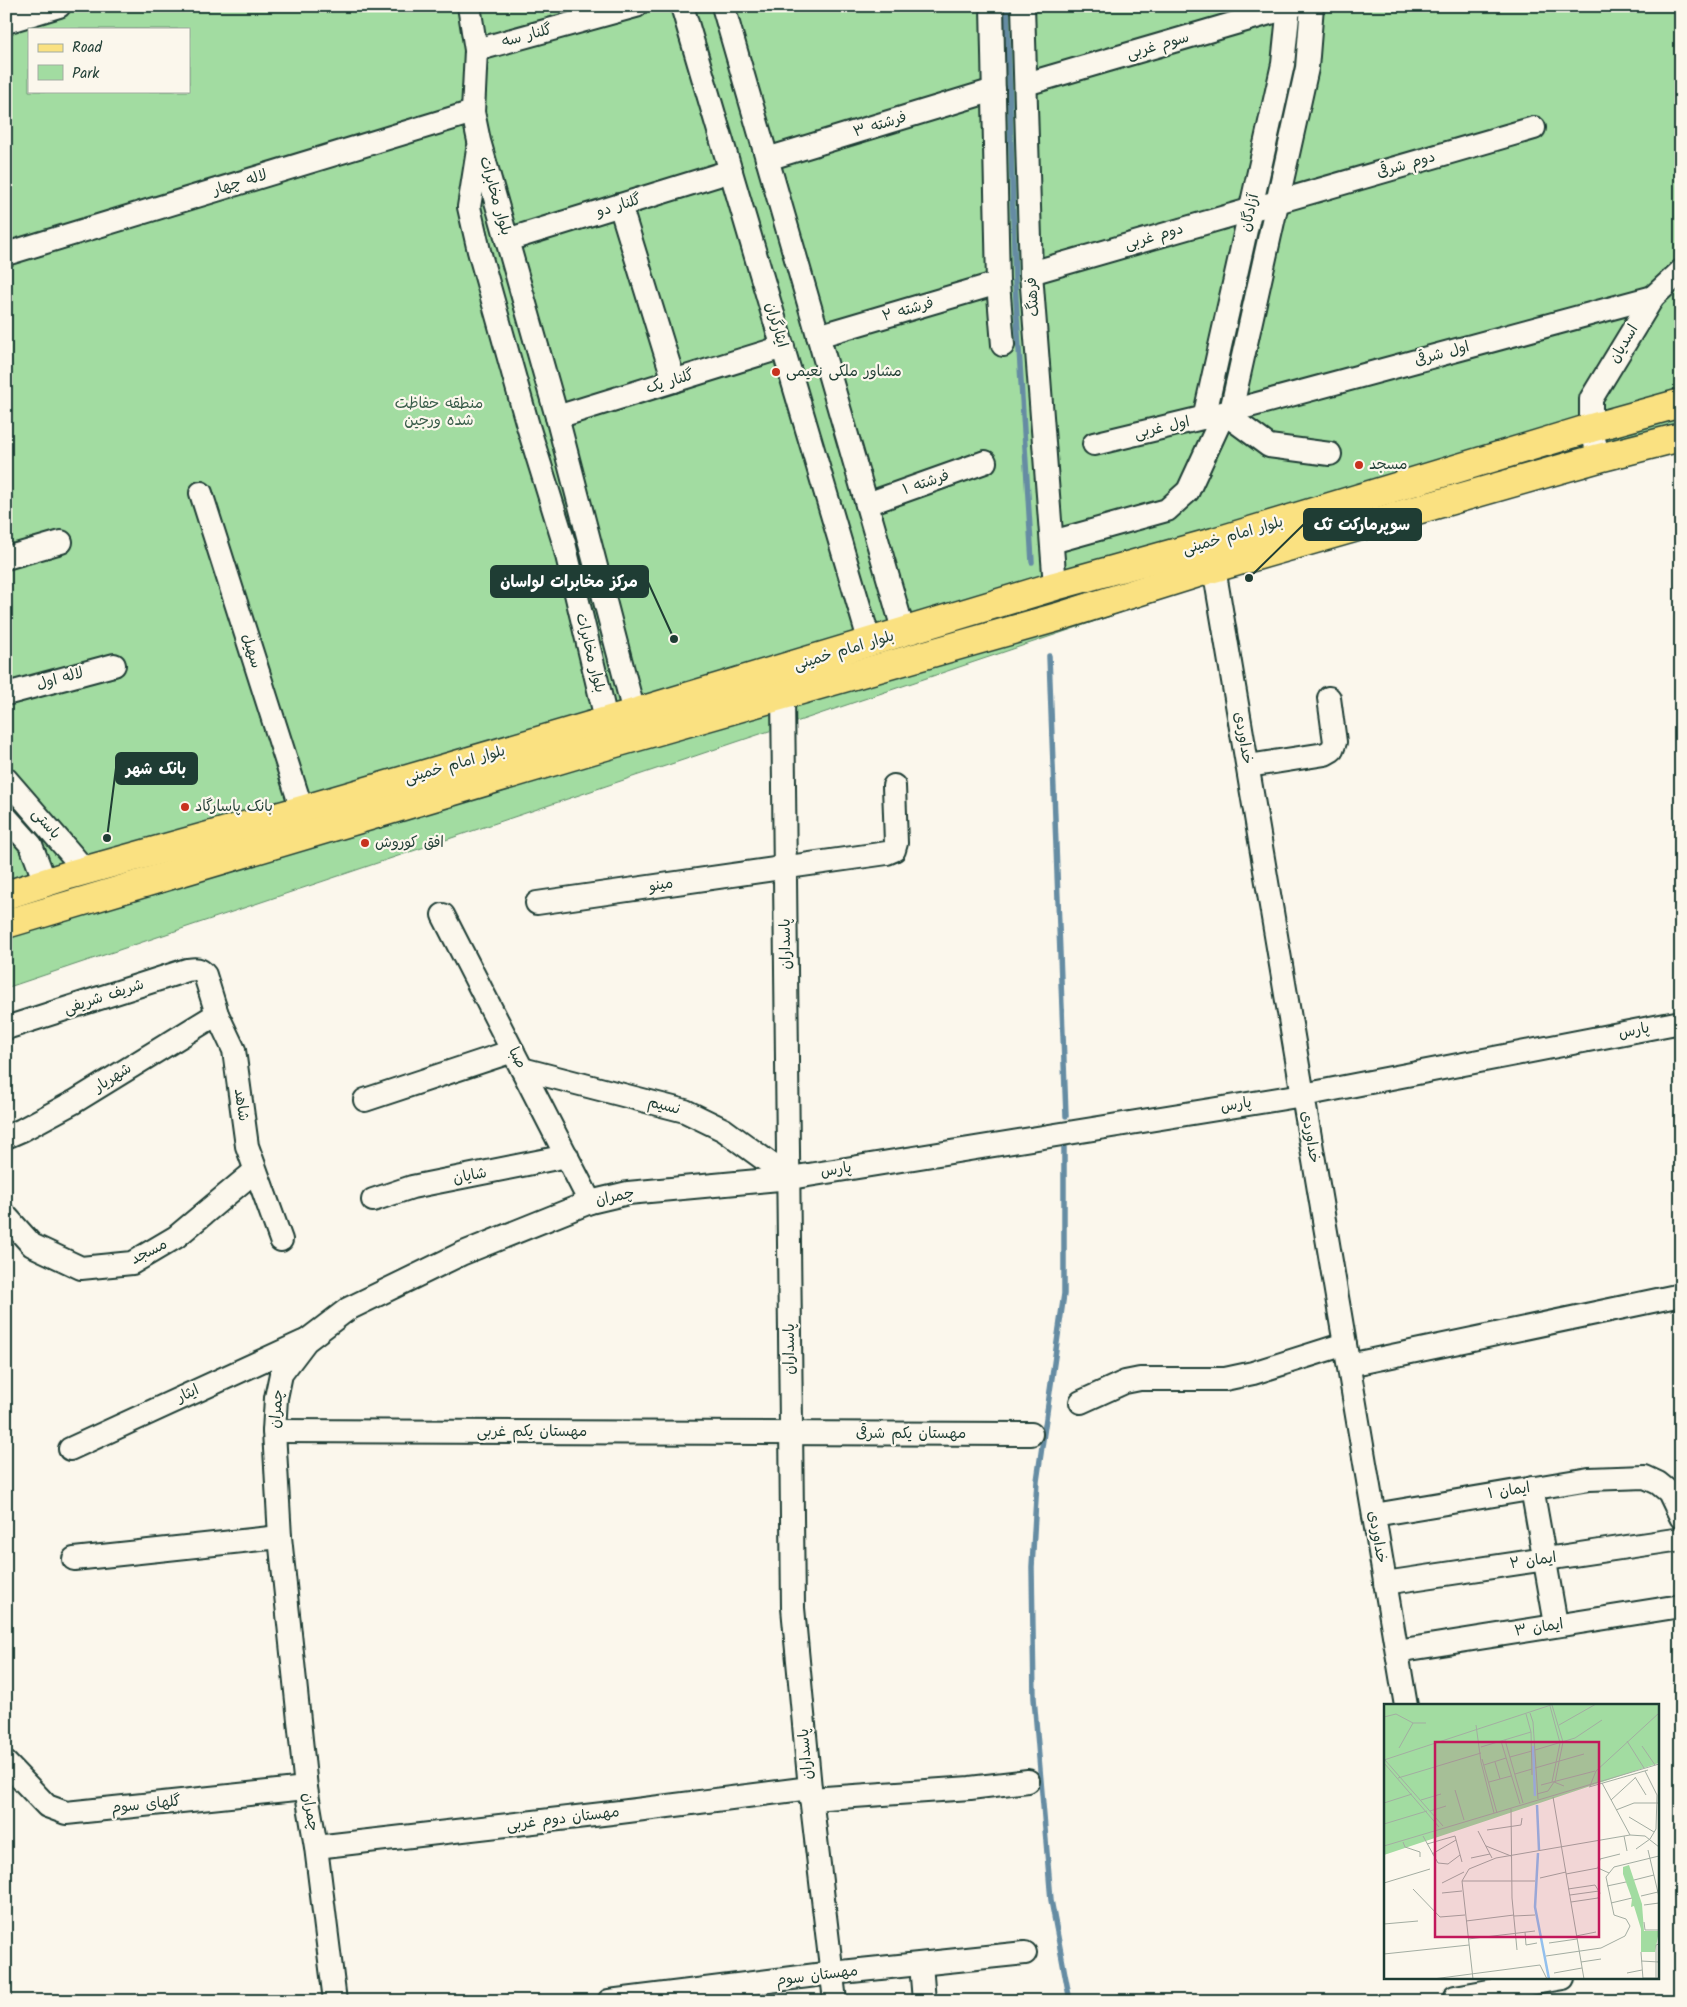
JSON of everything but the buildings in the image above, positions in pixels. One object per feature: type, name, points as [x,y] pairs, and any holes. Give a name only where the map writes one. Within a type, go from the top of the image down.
[{"type":"main road","name":"بلوار امام خمینی","points":[[6,895],[85,870],[302,810],[638,724],[870,643],[1055,586],[1223,540],[1591,428],[1681,403]]},
{"type":"main road","name":"بلوار امام خمینی","points":[[638,724],[783,696],[1058,617],[1214,568],[1599,458],[1681,437]]},
{"type":"main road","name":"بلوار امام خمینی","points":[[6,924],[609,732]]},
{"type":"street","points":[[6,22],[59,6]]},
{"type":"street","points":[[469,6],[476,50],[473,112],[479,141]]},
{"type":"street","name":"گلنار سه","points":[[476,50],[636,6]]},
{"type":"street","name":"ایثارگران","points":[[682,6],[870,643]]},
{"type":"street","points":[[723,6],[904,633]]},
{"type":"street","points":[[992,6],[998,283],[1003,345]]},
{"type":"street","name":"فرهنگ","points":[[1023,6],[1031,273],[1055,586]]},
{"type":"street","name":"آزادگان","points":[[1220,414],[1278,201],[1307,68],[1312,6]]},
{"type":"street","name":"سوم غربی","points":[[1026,84],[1291,7]]},
{"type":"street","name":"آزادگان","points":[[1220,414],[1251,209],[1283,64],[1291,7]]},
{"type":"street","name":"فرشته ۳","points":[[767,159],[994,90]]},
{"type":"street","name":"لاله چهار","points":[[6,254],[473,112]]},
{"type":"street","name":"دوم شرقی","points":[[1278,201],[1534,128]]},
{"type":"street","name":"بلوار مخابرات","points":[[479,141],[557,417],[638,724]]},
{"type":"street","name":"بلوار مخابرات","points":[[479,141],[469,207],[479,251],[528,426],[564,543],[609,732]]},
{"type":"street","name":"گلنار دو","points":[[507,240],[731,171]]},
{"type":"street","name":"دوم غربی","points":[[1031,273],[1278,201]]},
{"type":"street","points":[[620,205],[674,381]]},
{"type":"street","name":"اسدیان","points":[[1599,458],[1591,428],[1591,399],[1653,297],[1681,271]]},
{"type":"street","name":"فرشته ۲","points":[[818,336],[998,283]]},
{"type":"street","name":"اول شرقی","points":[[1220,414],[1653,297]]},
{"type":"street","name":"گلنار یک","points":[[557,417],[783,347]]},
{"type":"street","points":[[1052,542],[1167,510],[1188,491],[1220,414],[1270,446],[1330,454]]},
{"type":"street","name":"اول غربی","points":[[1094,444],[1220,414]]},
{"type":"street","name":"فرشته ۱","points":[[867,504],[985,462]]},
{"type":"street","name":"سهیل","points":[[201,493],[302,810]]},
{"type":"street","points":[[6,558],[61,542]]},
{"type":"street","name":"خداوردی","points":[[1214,568],[1406,1704]]},
{"type":"street","name":"لاله اول","points":[[6,694],[114,665]]},
{"type":"street","name":"پاسداران","points":[[783,696],[790,1178],[790,1433],[793,1608],[810,1793],[835,2001]]},
{"type":"street","points":[[1248,766],[1325,754],[1332,750],[1335,742],[1329,698]]},
{"type":"street","name":"باستی","points":[[6,779],[85,870]]},
{"type":"street","name":"مینو","points":[[537,903],[886,853],[894,850],[896,844],[894,786]]},
{"type":"street","name":"باستی","points":[[6,817],[31,845],[45,882]]},
{"type":"street","name":"صبا","points":[[444,915],[590,1202]]},
{"type":"street","name":"شریف شریفی","points":[[6,1028],[187,970],[202,970]]},
{"type":"street","name":"شاهد","points":[[202,970],[205,974],[217,1014],[234,1050],[247,1146],[254,1171],[281,1240]]},
{"type":"street","name":"شهریار","points":[[6,1136],[22,1130],[74,1102],[217,1014]]},
{"type":"street","name":"پارس","points":[[790,1178],[1303,1095],[1681,1022]]},
{"type":"street","points":[[365,1100],[518,1060]]},
{"type":"street","name":"نسیم","points":[[518,1060],[685,1111],[724,1130],[790,1178]]},
{"type":"street","name":"شایان","points":[[373,1200],[412,1187],[567,1156]]},
{"type":"street","name":"مسجد","points":[[6,1216],[32,1246],[81,1268],[132,1263],[176,1237],[254,1171]]},
{"type":"street","name":"چمران","points":[[334,2001],[316,1847],[306,1788],[280,1537],[274,1431],[276,1398],[281,1374],[306,1341],[348,1309],[443,1262],[590,1202],[628,1193],[790,1178]]},
{"type":"street","points":[[1081,1402],[1125,1382],[1140,1379],[1226,1379],[1347,1354],[1680,1292]]},
{"type":"street","name":"ایثار","points":[[70,1449],[306,1341]]},
{"type":"street","name":"مهستان یکم غربی","points":[[274,1431],[790,1433]]},
{"type":"street","name":"مهستان یکم شرقی","points":[[790,1433],[1031,1434]]},
{"type":"street","name":"ایمان ۱","points":[[1374,1515],[1590,1479],[1645,1477],[1658,1483],[1669,1492],[1681,1517]]},
{"type":"street","points":[[1532,1488],[1556,1624]]},
{"type":"street","points":[[74,1559],[280,1537]]},
{"type":"street","name":"ایمان ۲","points":[[1385,1583],[1681,1540]]},
{"type":"street","name":"ایمان ۳","points":[[1397,1651],[1556,1624],[1681,1606]]},
{"type":"street","name":"گلهای سوم","points":[[6,1763],[47,1806],[66,1813],[306,1788]]},
{"type":"street","name":"مهستان دوم غربی","points":[[316,1847],[620,1812],[810,1793],[970,1788],[1028,1781]]},
{"type":"street","name":"مهستان سوم","points":[[609,2001],[832,1973],[1025,1953]]},
{"type":"street","points":[[921,1964],[924,2001]]},
{"type":"street","points":[[1454,1992],[1547,1980]]},
{"type":"green space","name":"منطقه حفاظت شده ورجین","points":[[6,6],[1681,6],[1681,424],[6,988]]},
{"type":"waterway","points":[[1007,6],[1015,283],[1032,562]]},
{"type":"waterway","points":[[1049,656],[1066,1116]]},
{"type":"waterway","points":[[1064,1148],[1064,1294],[1037,1481],[1032,1567],[1034,1698],[1051,1900],[1070,2001]]},
{"type":"place","name":"مشاور ملکی نعیمی","points":[[776,372]]},
{"type":"place","name":"مسجد","points":[[1359,465]]},
{"type":"place","name":"سوپرمارکت تک","points":[[1249,578]]},
{"type":"place","name":"مرکز مخابرات لواسان","points":[[674,639]]},
{"type":"place","name":"بانک پاسارگاد","points":[[185,807]]},
{"type":"place","name":"بانک شهر","points":[[107,838]]},
{"type":"place","name":"افق کوروش","points":[[365,843]]}]
